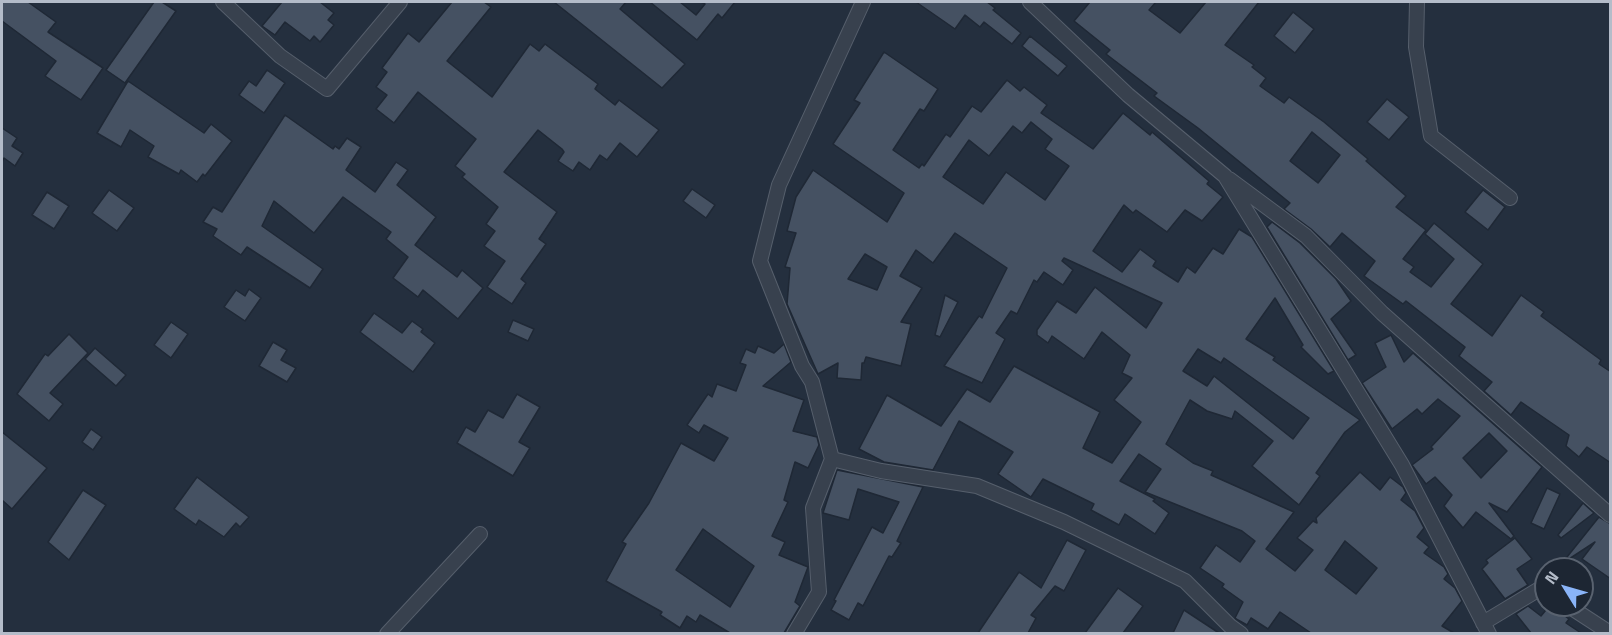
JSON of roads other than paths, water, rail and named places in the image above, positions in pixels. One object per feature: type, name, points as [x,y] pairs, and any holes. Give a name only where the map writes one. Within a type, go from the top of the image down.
[{"type":"street","points":[[223,2],[280,56],[327,89],[400,2]]},
{"type":"street","points":[[794,633],[819,592],[813,508],[832,459],[812,382],[802,366],[760,261],[779,184],[863,2]]},
{"type":"street","points":[[1030,2],[1128,95],[1225,176],[1306,236],[1382,313],[1611,515]]},
{"type":"street","points":[[1417,2],[1416,47],[1431,136],[1510,198]]},
{"type":"street","points":[[1225,176],[1402,465],[1486,628],[1534,593]]},
{"type":"street","points":[[832,459],[881,471],[977,486],[1064,522],[1185,581],[1230,626],[1241,633]]},
{"type":"street","points":[[387,633],[480,534]]},
{"type":"street","points":[[1586,617],[1611,633]]}]
